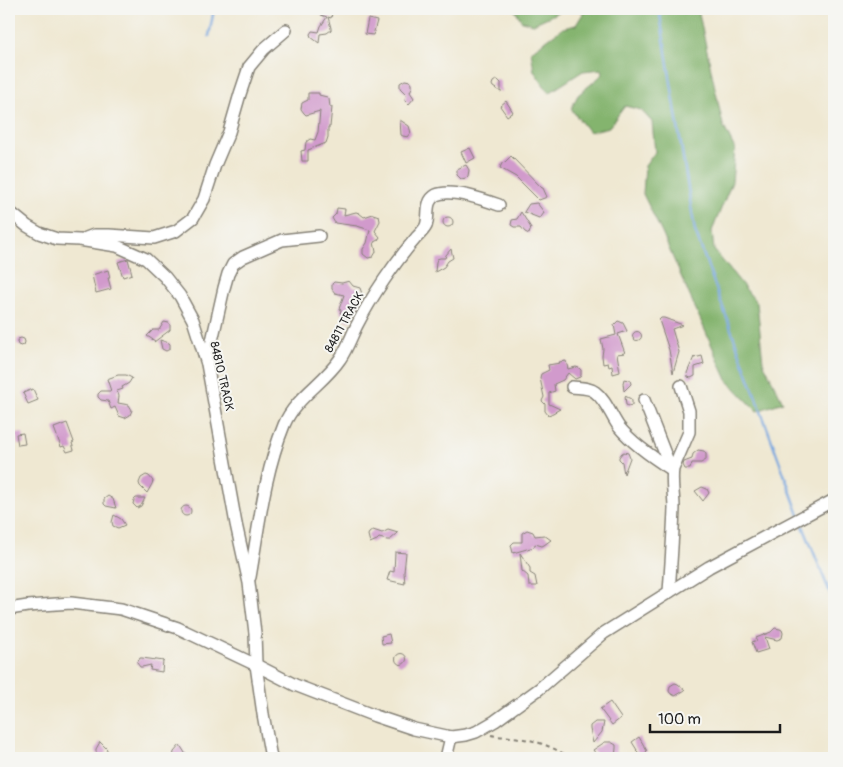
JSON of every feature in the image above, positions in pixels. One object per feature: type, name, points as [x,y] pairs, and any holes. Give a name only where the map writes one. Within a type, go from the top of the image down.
[{"type":"street","points":[[79,240],[94,235],[154,238],[176,230],[193,218],[204,199],[215,165],[229,132],[249,67],[286,30]]},
{"type":"street","name":"84811 TRACK","points":[[249,583],[258,523],[269,470],[284,424],[294,408],[332,370],[341,358],[369,304],[407,248],[425,227],[430,201],[435,196],[452,193],[479,198],[499,205]]},
{"type":"street","name":"84810 TRACK","points":[[10,212],[39,233],[57,239],[79,240],[118,246],[146,259],[165,277],[180,296],[193,320],[207,364],[236,524],[249,583],[255,633],[256,665],[271,758]]},
{"type":"street","points":[[207,364],[216,317],[228,274],[233,264],[243,257],[282,240],[319,236]]},
{"type":"street","points":[[671,471],[689,432],[689,411],[681,386]]},
{"type":"street","points":[[572,387],[594,391],[629,438],[671,471]]},
{"type":"street","points":[[644,400],[671,471],[674,505],[669,592]]},
{"type":"street","points":[[9,609],[71,603],[121,609],[178,628],[295,685],[375,716],[414,729],[451,738],[476,732],[495,722],[539,689],[604,633],[709,567],[834,500]]},
{"type":"street","points":[[446,758],[451,738]]},
{"type":"path","points":[[476,732],[498,737],[517,737],[544,744],[571,758]]},
{"type":"green space","points":[[514,9],[565,9],[533,24],[522,21]]},
{"type":"green space","points":[[571,9],[698,9],[723,125],[735,149],[732,182],[712,231],[714,250],[757,303],[763,362],[783,402],[757,411],[727,380],[643,194],[645,166],[655,152],[652,122],[641,110],[625,106],[609,127],[589,132],[571,109],[578,95],[603,74],[602,69],[583,71],[549,93],[534,71],[531,51],[563,28],[576,25],[584,12]]},
{"type":"building","points":[[323,9],[333,9],[331,18],[328,17],[331,30],[320,34],[319,43],[310,34],[312,31],[319,32],[327,17],[321,15]]},
{"type":"building","points":[[368,19],[377,21],[373,35],[365,34]]},
{"type":"building","points":[[405,80],[410,81],[412,84],[410,92],[414,98],[409,104],[405,100],[406,94],[400,88],[400,83]]},
{"type":"building","points":[[496,80],[501,83],[501,92],[492,85]]},
{"type":"building","points":[[308,93],[319,93],[319,95],[327,97],[330,107],[332,107],[326,143],[308,150],[308,161],[302,161],[301,151],[305,150],[306,142],[310,139],[315,140],[318,132],[320,111],[306,115],[301,109],[302,103],[308,100]]},
{"type":"building","points":[[506,101],[513,112],[507,116],[500,106]]},
{"type":"building","points":[[400,120],[409,126],[411,133],[408,137],[401,135]]},
{"type":"building","points":[[470,148],[475,158],[466,163],[461,152]]},
{"type":"building","points":[[511,156],[543,188],[547,197],[539,200],[516,177],[500,168],[502,163]]},
{"type":"building","points":[[466,165],[469,170],[468,176],[461,179],[457,175],[457,169]]},
{"type":"building","points":[[537,203],[544,213],[541,217],[539,218],[524,212],[529,204]]},
{"type":"building","points":[[337,208],[345,209],[344,215],[356,212],[364,217],[373,214],[379,216],[380,221],[375,231],[380,237],[374,242],[376,252],[373,257],[368,258],[363,254],[370,230],[335,223],[332,218],[336,214]]},
{"type":"building","points":[[521,212],[531,228],[529,234],[521,227],[511,225],[512,220],[517,219]]},
{"type":"building","points":[[448,217],[453,222],[448,227],[443,222]]},
{"type":"building","points":[[451,249],[453,258],[444,267],[435,272],[437,259],[445,258]]},
{"type":"building","points":[[128,259],[132,274],[123,277],[118,262]]},
{"type":"building","points":[[108,270],[111,289],[96,293],[92,275]]},
{"type":"building","points":[[349,281],[353,286],[360,288],[362,294],[358,303],[360,304],[350,321],[344,319],[346,315],[340,313],[341,310],[339,309],[344,295],[335,293],[332,289],[334,282],[342,283]]},
{"type":"building","points":[[661,318],[683,325],[672,329],[679,352],[673,373],[669,350],[659,320]]},
{"type":"building","points":[[618,321],[623,323],[627,331],[618,334],[625,353],[617,354],[620,372],[613,374],[612,366],[609,367],[608,363],[603,364],[601,339],[616,335],[614,325]]},
{"type":"building","points":[[164,322],[169,323],[170,330],[154,342],[147,336],[153,330],[159,330]]},
{"type":"building","points":[[637,332],[641,336],[637,340],[633,336]]},
{"type":"building","points":[[21,338],[25,342],[21,346],[17,342]]},
{"type":"building","points":[[160,340],[169,343],[170,349],[166,351],[162,349]]},
{"type":"building","points":[[702,356],[704,364],[695,367],[695,376],[688,377],[687,373],[694,357]]},
{"type":"building","points":[[566,361],[568,369],[579,368],[581,375],[575,379],[568,373],[563,380],[554,384],[555,391],[549,393],[549,404],[560,409],[548,415],[545,411],[545,404],[542,401],[544,397],[540,378],[541,374],[549,370],[548,365]]},
{"type":"building","points":[[118,375],[126,375],[132,378],[129,383],[122,387],[123,389],[117,391],[119,396],[118,403],[129,405],[132,410],[130,415],[125,418],[119,416],[115,407],[111,409],[108,401],[101,400],[98,397],[101,391],[111,391],[107,379]]},
{"type":"building","points":[[624,379],[630,380],[631,384],[624,391],[623,383]]},
{"type":"building","points":[[33,389],[38,400],[28,404],[23,393]]},
{"type":"building","points":[[625,396],[631,399],[632,405],[626,405]]},
{"type":"building","points":[[67,423],[74,442],[72,443],[74,450],[67,452],[64,446],[61,447],[54,428]]},
{"type":"building","points":[[23,433],[25,444],[18,445],[16,434]]},
{"type":"building","points":[[698,450],[704,451],[706,460],[701,463],[692,463],[690,469],[685,469],[684,462],[692,459],[693,454]]},
{"type":"building","points":[[624,452],[628,453],[630,458],[624,474],[619,457]]},
{"type":"building","points":[[146,475],[153,481],[147,493],[139,483],[141,478]]},
{"type":"building","points":[[702,487],[707,489],[709,493],[703,501],[695,491]]},
{"type":"building","points":[[108,496],[113,499],[116,508],[104,504],[104,499]]},
{"type":"building","points":[[136,498],[145,498],[141,506],[137,508],[133,504]]},
{"type":"building","points":[[184,506],[188,506],[191,511],[188,516],[184,516],[181,513],[181,509]]},
{"type":"building","points":[[114,515],[121,519],[125,525],[118,528],[113,526]]},
{"type":"building","points":[[373,530],[382,533],[388,530],[398,533],[390,540],[379,538],[370,543],[368,535]]},
{"type":"building","points":[[527,530],[533,532],[535,536],[544,535],[551,540],[542,546],[535,544],[534,547],[513,553],[511,545],[514,542],[522,542],[522,533]]},
{"type":"building","points":[[395,552],[406,553],[405,584],[387,580],[390,571],[394,572]]},
{"type":"building","points":[[520,553],[530,568],[530,573],[535,576],[537,586],[529,586],[528,576],[522,571]]},
{"type":"building","points":[[775,628],[782,630],[782,638],[777,640],[765,637],[769,649],[756,653],[752,642]]},
{"type":"building","points":[[389,634],[391,643],[382,644],[381,636]]},
{"type":"building","points":[[399,654],[403,654],[406,659],[405,663],[399,664],[396,661],[396,657]]},
{"type":"building","points":[[140,658],[164,661],[162,672],[150,670],[151,665],[140,667],[137,663]]},
{"type":"building","points":[[675,683],[685,690],[675,696],[669,691],[670,686]]},
{"type":"building","points":[[610,702],[621,718],[612,725],[600,709]]},
{"type":"building","points":[[595,722],[604,722],[602,732],[593,743],[590,726]]},
{"type":"building","points":[[639,737],[647,751],[642,756],[632,742]]},
{"type":"building","points":[[100,742],[107,749],[104,756],[99,756],[96,752]]},
{"type":"building","points":[[605,742],[611,742],[616,745],[615,758],[599,758],[593,750]]},
{"type":"building","points":[[180,745],[186,758],[173,758],[174,752]]},
{"type":"waterway","points":[[209,36],[214,9]]},
{"type":"waterway","points":[[659,9],[695,231],[799,515]]},
{"type":"waterway","points":[[801,521],[834,603]]}]
